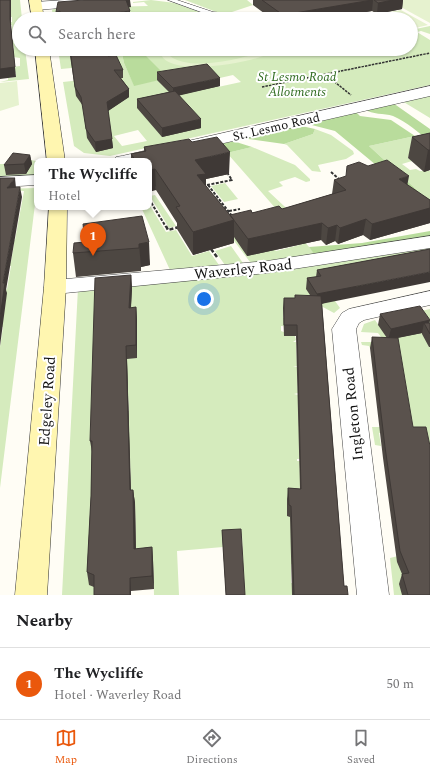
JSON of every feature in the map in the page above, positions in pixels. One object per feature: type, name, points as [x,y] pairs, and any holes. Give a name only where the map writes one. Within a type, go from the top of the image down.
[{"type":"main road","points":[[43,56],[56,158]]},
{"type":"main road","name":"Edgeley Road","points":[[31,595],[55,287],[58,210]]},
{"type":"street","points":[[36,3],[112,0]]},
{"type":"street","name":"St. Lesmo Road","points":[[135,158],[430,91]]},
{"type":"street","points":[[0,182],[34,180]]},
{"type":"street","name":"Waverley Road","points":[[55,287],[266,267],[430,242]]},
{"type":"street","name":"Ingleton Road","points":[[372,595],[344,329],[350,318],[356,314],[430,298]]},
{"type":"lane","points":[[171,0],[207,12]]},
{"type":"path","points":[[418,55],[430,53]]},
{"type":"path","points":[[262,87],[415,56]]},
{"type":"path","points":[[325,74],[365,106]]},
{"type":"path","points":[[331,172],[339,179],[339,184]]},
{"type":"path","points":[[202,187],[232,180],[228,174]]},
{"type":"path","points":[[339,179],[344,178]]},
{"type":"path","points":[[207,179],[234,218]]},
{"type":"path","points":[[152,204],[168,230],[180,227]]},
{"type":"path","points":[[229,212],[240,209]]},
{"type":"path","points":[[224,216],[231,215]]},
{"type":"green space","points":[[4,0],[20,0],[21,12],[12,12],[12,17],[0,17],[11,15],[11,9]]},
{"type":"green space","points":[[151,0],[175,3],[199,12],[52,12],[52,10],[56,8],[148,6],[144,2],[133,2]]},
{"type":"green space","points":[[185,0],[247,0],[253,5],[232,12],[216,12]]},
{"type":"green space","points":[[388,0],[430,0],[430,23],[418,16],[418,12],[410,12]]},
{"type":"green space","points":[[401,10],[405,12],[390,12]]},
{"type":"green space","points":[[418,19],[428,25],[418,27]]},
{"type":"green space","points":[[12,22],[12,25],[0,26],[0,24]]},
{"type":"green space","points":[[430,26],[430,34],[421,31],[418,32],[418,29]]},
{"type":"green space","points":[[12,31],[12,33],[0,34],[0,32]]},
{"type":"green space","name":"St Lesmo Road Allotments","points":[[418,33],[430,40],[430,85],[110,156],[84,153],[74,146],[63,82],[98,78],[82,67],[61,69],[59,56],[122,56],[134,85],[158,80],[163,86],[144,56],[418,56]],"holes":[[[233,75],[241,82],[218,87],[211,80]],[[138,130],[147,141],[122,146],[114,136]]]},
{"type":"green space","points":[[12,40],[12,44],[0,45]]},
{"type":"green space","points":[[12,51],[12,56],[26,56],[29,79],[0,82],[8,80],[8,78],[16,77],[16,73],[4,68],[20,66],[20,58],[0,55],[0,53]]},
{"type":"green space","points":[[122,56],[146,56],[168,78],[134,86]]},
{"type":"green space","points":[[163,56],[170,56],[188,63],[200,64],[247,56],[262,56],[233,64],[193,67],[176,64],[164,59]]},
{"type":"green space","points":[[17,81],[19,105],[0,111],[0,83]]},
{"type":"green space","points":[[427,95],[430,96],[430,118],[402,101]]},
{"type":"green space","points":[[393,103],[430,129],[430,142],[398,118],[371,112],[365,109]]},
{"type":"green space","points":[[355,111],[360,116],[391,120],[415,136],[369,146],[430,202],[382,170],[335,131],[304,123]]},
{"type":"green space","points":[[297,125],[315,129],[313,134],[284,144],[241,138]]},
{"type":"green space","points":[[315,129],[331,135],[353,151],[354,154],[346,159],[318,165],[321,172],[312,171],[287,145],[284,144],[313,134]]},
{"type":"green space","points":[[415,136],[408,158],[412,161],[402,164],[410,170],[416,169],[420,171],[430,171],[430,202],[369,146]]},
{"type":"green space","points":[[233,141],[252,147],[227,153],[219,144]]},
{"type":"green space","points":[[252,147],[295,165],[310,179],[310,181],[306,182],[295,177],[279,182],[283,186],[268,191],[299,220],[289,224],[316,255],[253,266],[229,234],[277,210],[227,153]],"holes":[[[293,230],[303,244],[276,251],[274,249]]]},
{"type":"green space","points":[[34,161],[34,176],[0,176],[0,164],[14,164]]},
{"type":"green space","points":[[225,183],[238,199],[224,202],[211,186]]},
{"type":"green space","points":[[34,188],[34,210],[0,488],[0,347],[3,327],[0,327],[0,290],[7,289],[11,266],[0,266],[0,262],[11,262],[14,244],[0,241],[15,240],[24,191],[0,189]]},
{"type":"green space","points":[[155,195],[176,226],[169,228],[152,199],[152,196]]},
{"type":"green space","points":[[152,209],[166,232],[176,230],[192,256],[209,251],[219,265],[170,270],[142,210]]},
{"type":"green space","points":[[430,231],[430,240],[315,255],[309,247],[362,243]]},
{"type":"green space","points":[[231,246],[243,263],[225,265],[215,251]]},
{"type":"green space","points":[[430,246],[430,259],[335,301],[340,308],[334,313],[321,306],[283,309],[283,318],[295,318],[295,327],[281,326],[281,331],[295,336],[296,340],[293,342],[296,342],[297,366],[293,366],[297,367],[298,393],[294,394],[298,395],[300,459],[297,459],[297,461],[300,461],[302,517],[291,531],[291,548],[303,549],[303,565],[291,564],[291,583],[304,584],[305,595],[244,595],[242,535],[222,536],[223,547],[177,551],[179,595],[154,595],[153,561],[97,588],[97,595],[62,595],[78,288],[314,266]],"holes":[[[96,349],[127,359],[127,375]],[[127,380],[129,411],[95,413]],[[130,458],[131,496],[95,462]],[[135,503],[136,548],[92,554]]]},
{"type":"green space","points":[[430,309],[430,342],[428,346],[430,347],[430,473],[409,434],[379,433],[381,446],[375,445],[372,427],[380,427],[396,349],[370,348],[369,346],[362,345],[361,342],[385,342],[378,333],[361,332],[364,324],[375,320],[389,340],[394,317]]},
{"type":"green space","points":[[430,548],[402,595],[394,595],[390,558]]},
{"type":"building","points":[[0,0],[10,0],[12,56],[14,56],[15,67],[0,69]]},
{"type":"building","points":[[84,0],[126,0],[130,11],[56,12],[58,2]]},
{"type":"building","points":[[262,0],[372,0],[301,12],[279,12]]},
{"type":"building","points":[[374,0],[393,0],[378,3]]},
{"type":"building","points":[[71,56],[116,56],[123,70],[114,70],[129,89],[107,102],[112,139],[95,142],[86,129],[81,97],[75,87]]},
{"type":"building","points":[[207,64],[220,78],[173,88],[157,72]]},
{"type":"building","points":[[175,91],[201,119],[162,128],[137,99]]},
{"type":"building","points":[[430,133],[430,150],[412,137]]},
{"type":"building","points":[[217,137],[230,152],[195,160],[206,174],[197,175],[234,220],[193,232],[176,207],[180,206],[155,169],[152,170],[152,158],[134,158],[131,154],[146,151],[144,147],[189,139],[192,142]]},
{"type":"building","points":[[13,153],[30,155],[24,164],[4,165]]},
{"type":"building","points":[[387,160],[409,176],[399,179],[430,200],[430,208],[372,224],[366,219],[340,228],[337,225],[328,228],[322,223],[248,239],[230,215],[251,210],[252,213],[279,206],[282,209],[346,190],[334,180],[346,176],[347,166],[359,162],[368,166]]},
{"type":"building","points":[[0,178],[15,178],[7,188],[20,187],[3,283],[5,283],[0,317]]},
{"type":"building","points":[[142,216],[149,242],[139,244],[139,248],[73,253],[74,243],[85,242],[83,224]]},
{"type":"building","points":[[430,249],[430,272],[317,294],[307,278],[321,276],[317,270]]},
{"type":"building","points":[[131,275],[129,308],[136,307],[136,345],[126,346],[130,490],[133,490],[134,549],[152,547],[152,576],[130,578],[130,595],[94,595],[94,575],[87,572],[91,496],[92,441],[90,441],[95,278]]},
{"type":"building","points":[[295,295],[321,296],[344,586],[347,586],[348,595],[294,595],[291,506],[289,505],[288,488],[301,489],[297,325],[284,325],[284,298],[295,298]]},
{"type":"building","points":[[420,306],[430,320],[391,329],[380,314]]},
{"type":"building","points":[[424,323],[430,323],[430,334]]},
{"type":"building","points":[[372,337],[398,338],[413,427],[426,427],[430,446],[430,595],[408,595],[402,574],[409,573],[400,551],[385,447]]},
{"type":"building","points":[[241,529],[245,595],[226,595],[222,530]]},
{"type":"place","name":"The Wycliffe","points":[[93,256]]}]
